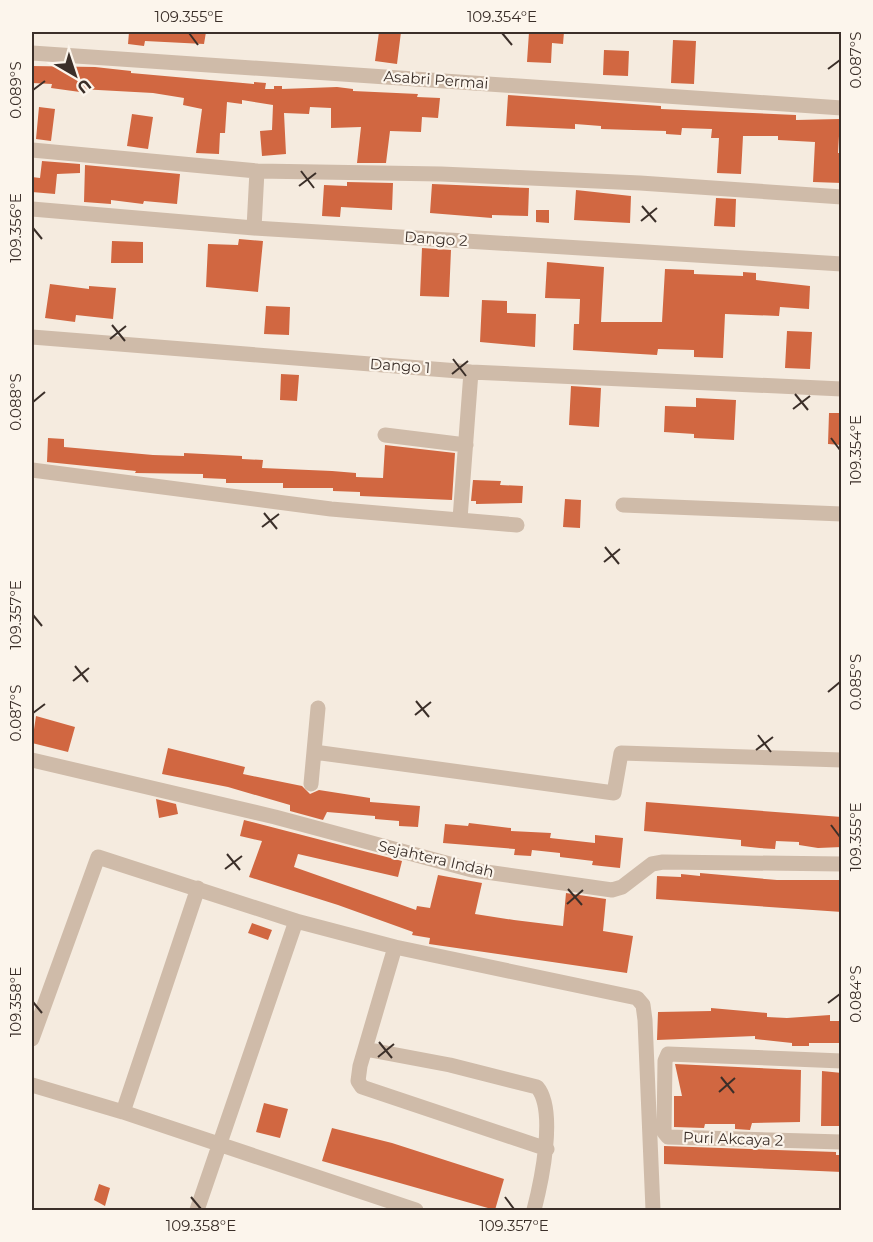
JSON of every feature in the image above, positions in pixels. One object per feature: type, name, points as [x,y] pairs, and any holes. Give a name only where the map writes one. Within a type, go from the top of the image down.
[{"type":"street","name":"Asabri Permai","points":[[32,53],[842,108]]},
{"type":"street","points":[[32,150],[257,171],[441,174],[616,182],[842,197]]},
{"type":"street","points":[[254,228],[257,171]]},
{"type":"street","name":"Dango 2","points":[[32,209],[254,228],[842,264]]},
{"type":"street","name":"Dango 1","points":[[32,337],[471,372],[842,388]]},
{"type":"street","points":[[460,519],[471,372]]},
{"type":"street","points":[[385,435],[466,446]]},
{"type":"street","points":[[32,470],[331,508],[517,525]]},
{"type":"street","points":[[623,505],[842,514]]},
{"type":"street","points":[[311,784],[318,708]]},
{"type":"street","points":[[314,752],[614,793],[621,753],[842,760]]},
{"type":"street","name":"Sejahtera Indah","points":[[32,760],[263,814],[472,870],[592,888],[612,890],[622,887],[644,869],[663,862],[842,864]]},
{"type":"street","points":[[32,1040],[98,857],[296,921],[395,947],[638,998],[643,1005],[645,1020],[653,1210]]},
{"type":"street","points":[[123,1112],[198,888]]},
{"type":"street","points":[[197,1210],[296,921]]},
{"type":"street","points":[[395,947],[365,1049],[358,1080],[362,1087],[547,1149]]},
{"type":"street","points":[[365,1049],[450,1065],[537,1087],[543,1102],[547,1149],[545,1168],[534,1210]]},
{"type":"street","name":"Puri Akcaya 2","points":[[842,1061],[668,1054],[665,1061],[664,1132],[668,1137],[842,1142]]},
{"type":"street","points":[[32,1085],[123,1112],[416,1210]]},
{"type":"building","points":[[129,32],[206,32],[204,44],[145,41],[144,46],[128,44]]},
{"type":"building","points":[[379,32],[401,32],[397,64],[375,61]]},
{"type":"building","points":[[529,32],[564,32],[563,44],[552,43],[551,63],[527,62]]},
{"type":"building","points":[[673,40],[696,41],[694,84],[671,83]]},
{"type":"building","points":[[604,50],[629,51],[628,76],[603,75]]},
{"type":"building","points":[[32,66],[95,67],[131,71],[131,73],[254,84],[254,82],[266,83],[265,89],[274,89],[274,86],[282,86],[282,89],[337,87],[353,89],[353,91],[418,94],[417,97],[440,98],[438,118],[422,117],[421,132],[390,131],[386,163],[357,163],[361,127],[331,128],[331,108],[310,107],[309,114],[284,113],[286,154],[262,156],[260,131],[272,130],[273,105],[242,100],[242,104],[227,102],[225,133],[220,133],[219,154],[196,153],[202,109],[183,105],[184,98],[153,93],[80,89],[80,92],[51,88],[52,84],[32,83]]},
{"type":"building","points":[[508,95],[661,106],[661,109],[796,115],[796,120],[840,119],[838,153],[842,153],[842,183],[813,182],[815,142],[778,140],[778,136],[743,136],[741,174],[717,173],[719,138],[711,138],[712,129],[682,128],[681,135],[666,134],[666,131],[601,129],[601,126],[575,124],[575,129],[506,126]]},
{"type":"building","points":[[39,107],[55,109],[51,141],[36,139]]},
{"type":"building","points":[[132,114],[153,117],[148,149],[127,146]]},
{"type":"building","points":[[42,161],[80,164],[80,173],[57,174],[55,194],[32,192],[32,177],[40,178]]},
{"type":"building","points":[[85,165],[180,174],[177,204],[144,201],[143,204],[111,200],[111,204],[84,202]]},
{"type":"building","points":[[347,182],[393,183],[392,210],[341,207],[340,217],[322,216],[324,185],[347,186]]},
{"type":"building","points":[[432,184],[529,188],[528,216],[492,215],[492,218],[430,213]]},
{"type":"building","points":[[576,190],[631,196],[630,223],[574,220]]},
{"type":"building","points":[[716,198],[736,199],[735,227],[714,226]]},
{"type":"building","points":[[536,210],[549,210],[549,223],[536,222]]},
{"type":"building","points":[[239,239],[263,241],[258,292],[206,287],[208,244],[238,245]]},
{"type":"building","points":[[112,241],[143,242],[143,263],[111,263]]},
{"type":"building","points":[[422,248],[451,250],[449,297],[420,296]]},
{"type":"building","points":[[547,262],[604,267],[601,322],[662,322],[665,269],[694,270],[694,274],[743,276],[743,272],[756,273],[756,280],[810,286],[809,309],[780,307],[779,316],[725,314],[723,358],[694,357],[694,350],[658,349],[657,355],[573,350],[574,324],[579,324],[580,299],[545,298]]},
{"type":"building","points":[[50,284],[89,289],[89,286],[116,288],[113,319],[76,315],[75,322],[45,318]]},
{"type":"building","points":[[482,300],[507,301],[507,313],[536,314],[535,347],[480,342]]},
{"type":"building","points":[[266,306],[290,307],[289,335],[264,334]]},
{"type":"building","points":[[787,331],[812,332],[810,369],[785,368]]},
{"type":"building","points":[[281,374],[299,375],[297,401],[280,400]]},
{"type":"building","points":[[571,386],[601,388],[599,427],[569,425]]},
{"type":"building","points":[[696,398],[736,400],[734,440],[694,438],[694,434],[664,432],[665,406],[696,407]]},
{"type":"building","points":[[829,413],[842,413],[842,445],[828,444]]},
{"type":"building","points":[[48,438],[64,439],[64,447],[153,455],[184,456],[184,453],[242,456],[242,459],[263,460],[262,468],[332,471],[356,473],[356,477],[383,478],[385,445],[455,453],[452,500],[360,496],[360,492],[333,491],[333,488],[283,488],[283,483],[226,483],[226,479],[203,478],[203,474],[135,473],[136,471],[47,462]]},
{"type":"building","points":[[473,480],[501,481],[500,485],[523,486],[522,503],[476,504],[476,501],[471,501]]},
{"type":"building","points":[[565,499],[581,500],[580,528],[563,527]]},
{"type":"building","points":[[36,716],[75,727],[68,752],[32,743]]},
{"type":"building","points":[[168,748],[245,767],[243,774],[302,786],[310,794],[319,790],[370,798],[370,802],[420,806],[418,827],[399,826],[399,821],[375,819],[375,816],[327,812],[323,820],[290,811],[290,805],[228,787],[162,774]]},
{"type":"building","points":[[156,799],[176,804],[178,814],[159,818]]},
{"type":"building","points":[[646,802],[842,817],[842,847],[818,848],[799,845],[799,842],[776,841],[775,849],[760,848],[741,846],[741,840],[644,831]]},
{"type":"building","points":[[244,820],[402,861],[398,877],[298,854],[294,867],[416,910],[417,906],[430,908],[438,875],[482,883],[475,914],[514,920],[563,926],[566,893],[606,899],[603,931],[633,936],[627,973],[429,944],[430,938],[412,935],[413,932],[338,905],[249,877],[262,841],[240,836]]},
{"type":"building","points":[[469,823],[511,828],[511,831],[551,833],[550,838],[595,843],[595,835],[623,838],[620,868],[592,865],[593,861],[560,857],[560,853],[532,850],[531,856],[514,855],[515,849],[443,843],[445,824],[468,826]]},
{"type":"building","points":[[700,873],[777,880],[842,880],[842,912],[656,899],[657,876],[681,877],[681,874],[700,876]]},
{"type":"building","points":[[252,923],[272,930],[268,940],[248,933]]},
{"type":"building","points":[[711,1008],[767,1013],[767,1017],[830,1015],[830,1021],[842,1021],[842,1043],[809,1043],[809,1046],[792,1046],[792,1043],[755,1039],[755,1036],[657,1040],[658,1012],[711,1011]]},
{"type":"building","points":[[675,1064],[801,1070],[800,1122],[752,1123],[750,1130],[735,1129],[735,1124],[705,1124],[704,1128],[674,1127],[674,1096],[682,1096]]},
{"type":"building","points":[[822,1071],[842,1073],[842,1126],[821,1126]]},
{"type":"building","points":[[264,1103],[288,1109],[280,1138],[256,1132]]},
{"type":"building","points":[[332,1128],[392,1143],[504,1179],[495,1210],[322,1161]]},
{"type":"building","points":[[664,1146],[836,1152],[836,1155],[842,1155],[842,1172],[664,1164]]},
{"type":"building","points":[[99,1184],[110,1188],[105,1206],[94,1200]]}]
